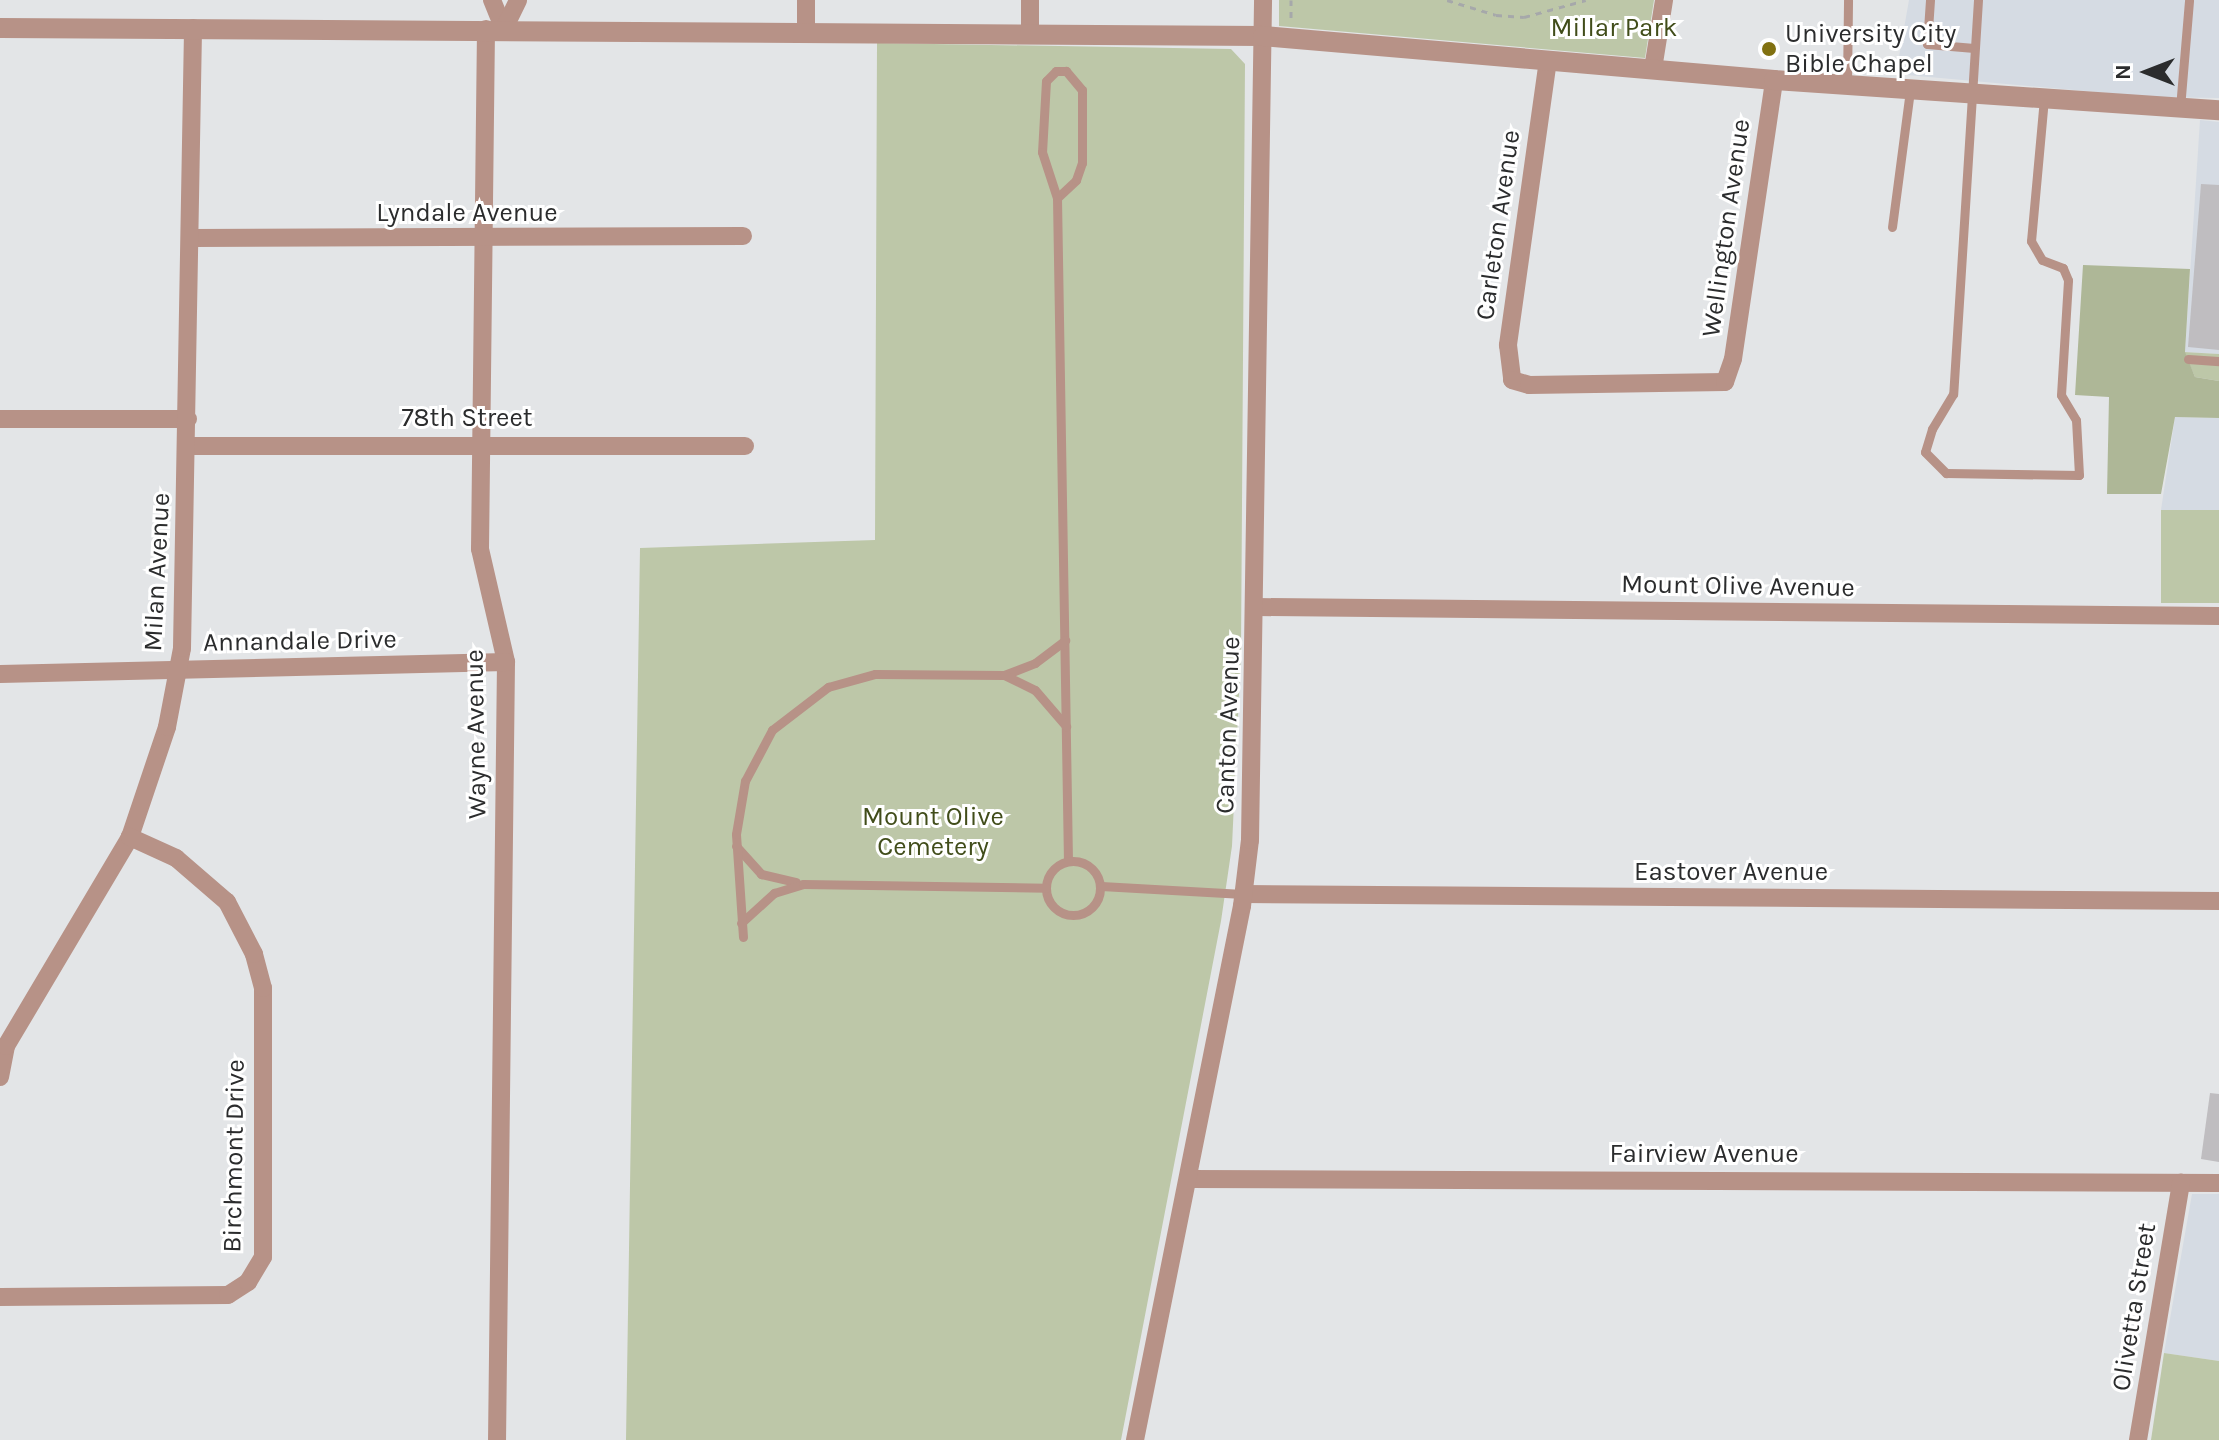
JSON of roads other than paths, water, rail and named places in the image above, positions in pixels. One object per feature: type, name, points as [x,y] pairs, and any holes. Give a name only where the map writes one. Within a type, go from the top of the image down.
[{"type":"street","name":"Wayne Avenue","points":[[492,0],[495,29],[484,241],[480,549],[506,662],[497,1440]]},
{"type":"street","name":"Wayne Avenue","points":[[495,29],[518,0]]},
{"type":"street","points":[[806,0],[806,31]]},
{"type":"street","points":[[1030,0],[1030,34]]},
{"type":"street","name":"Canton Avenue","points":[[1135,1440],[1243,894],[1255,773],[1263,0]]},
{"type":"street","points":[[1653,69],[1664,0]]},
{"type":"street","points":[[0,28],[1263,36],[1774,80],[2219,110]]},
{"type":"street","name":"Milan Avenue","points":[[0,1077],[3,1048],[130,837],[167,727],[182,648],[190,446],[193,28]]},
{"type":"street","name":"Carleton Avenue","points":[[1548,60],[1508,345],[1512,380],[1529,385],[1725,382]]},
{"type":"street","name":"Wellington Avenue","points":[[1725,382],[1733,359],[1774,80]]},
{"type":"street","name":"Lyndale Avenue","points":[[192,238],[484,241],[743,236]]},
{"type":"street","points":[[0,419],[188,419]]},
{"type":"street","name":"78th Street","points":[[190,446],[480,443],[745,446]]},
{"type":"street","name":"Mount Olive Avenue","points":[[1257,607],[2219,616]]},
{"type":"street","name":"Annandale Drive","points":[[0,674],[506,662]]},
{"type":"street","name":"Birchmont Drive","points":[[0,1297],[228,1295],[248,1282],[263,1257],[263,988],[254,954],[227,902],[176,858],[130,837]]},
{"type":"street","name":"Eastover Avenue","points":[[1243,894],[2219,901]]},
{"type":"street","name":"Fairview Avenue","points":[[1189,1179],[2219,1183]]},
{"type":"street","name":"Olivetta Street","points":[[2138,1440],[2181,1183]]},
{"type":"lane","points":[[1847,85],[1848,0]]},
{"type":"lane","points":[[1930,0],[1927,44],[1974,48]]},
{"type":"lane","points":[[1978,0],[1953,394],[1932,429],[1925,452],[1946,473],[2079,475],[2076,420],[2061,395],[2068,280],[2063,268],[2042,260],[2031,241],[2044,99]]},
{"type":"lane","points":[[2180,108],[2189,0]]},
{"type":"lane","points":[[1057,198],[1076,180],[1082,163],[1082,90],[1066,71],[1056,71],[1046,81],[1042,98],[1042,152],[1057,198],[1068,861]]},
{"type":"lane","points":[[1892,227],[1910,90]]},
{"type":"lane","points":[[2188,359],[2219,361]]},
{"type":"lane","points":[[743,937],[736,846],[742,794],[756,755],[790,712],[828,687],[875,674],[1004,675],[1035,663],[1065,640]]},
{"type":"lane","points":[[1004,675],[1035,690],[1066,726]]},
{"type":"lane","points":[[736,846],[761,874],[803,884],[1046,888]]},
{"type":"lane","points":[[1068,861],[1086,863],[1101,886],[1095,904],[1073,915],[1057,910],[1046,888],[1052,871],[1068,861]]},
{"type":"lane","points":[[741,923],[774,893],[803,884]]},
{"type":"lane","points":[[1101,886],[1243,894]]},
{"type":"place","name":"University City Bible Chapel","points":[[1769,49]]},
{"type":"park label","name":"Millar Park","points":[[1614,28]]},
{"type":"park label","name":"Mount Olive Cemetery","points":[[933,832]]}]
